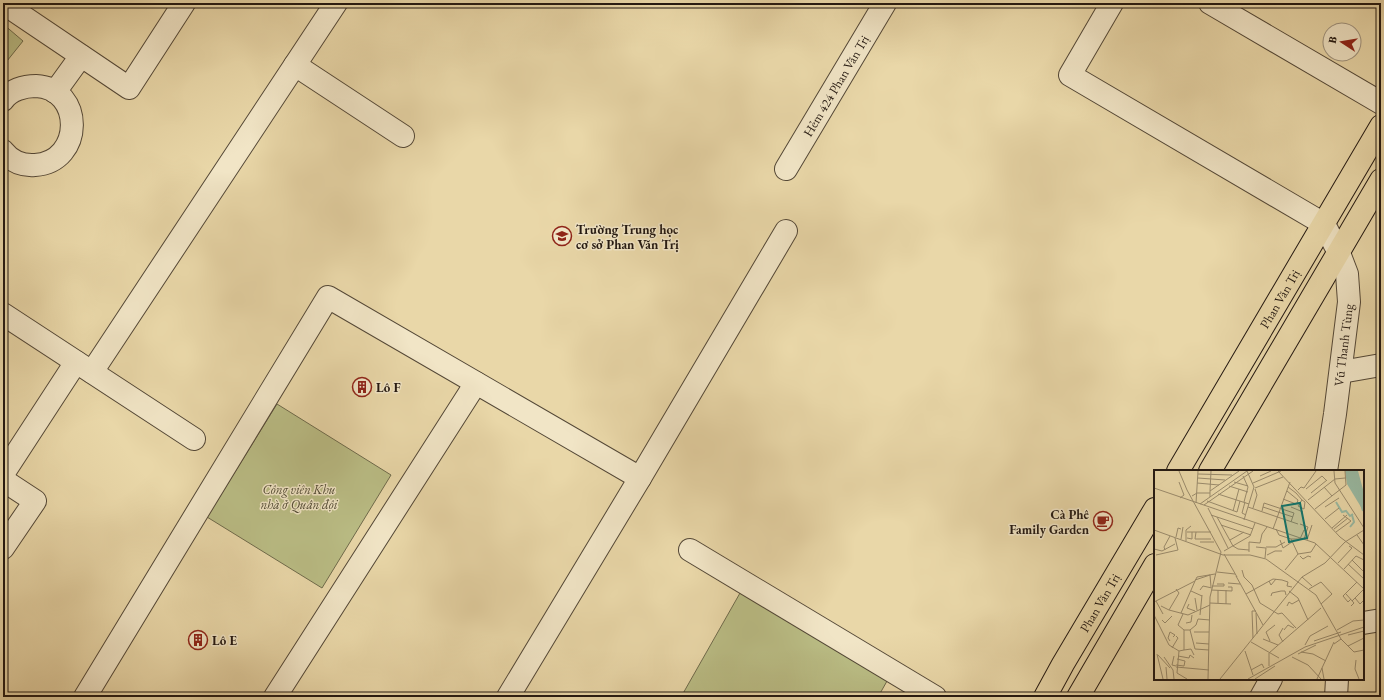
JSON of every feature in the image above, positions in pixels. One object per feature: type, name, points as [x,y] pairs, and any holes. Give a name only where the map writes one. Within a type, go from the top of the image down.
[{"type":"main road","name":"Phan Văn Trị","points":[[1179,470],[1381,126]]},
{"type":"main road","name":"Phan Văn Trị","points":[[1211,470],[1381,180]]},
{"type":"main road","name":"Phan Văn Trị","points":[[1045,697],[1154,511]]},
{"type":"main road","points":[[1078,697],[1154,567]]},
{"type":"street","points":[[3,3],[129,88],[176,6]]},
{"type":"street","points":[[3,474],[84,367],[295,65],[336,3]]},
{"type":"street","name":"Hẻm 424 Phan Văn Trị","points":[[786,169],[885,3]]},
{"type":"street","points":[[1112,3],[1070,75],[1324,224]]},
{"type":"street","points":[[1210,3],[1381,103]]},
{"type":"street","points":[[55,92],[80,56]]},
{"type":"street","points":[[295,65],[403,136]]},
{"type":"street","points":[[3,100],[16,90],[28,86],[42,86],[55,92],[64,101],[71,113],[73,126],[70,140],[64,151],[43,165],[18,163],[4,156]]},
{"type":"street","name":"Vũ Thanh Tùng","points":[[1324,224],[1347,274],[1349,302],[1326,470]]},
{"type":"street","points":[[508,697],[786,231]]},
{"type":"street","points":[[85,697],[328,297],[640,478]]},
{"type":"street","points":[[3,314],[194,439]]},
{"type":"street","points":[[1340,372],[1381,365]]},
{"type":"street","points":[[274,697],[476,383]]},
{"type":"street","points":[[3,480],[35,501],[3,548]]},
{"type":"street","points":[[690,550],[935,697]]},
{"type":"street","points":[[1364,623],[1381,620]]},
{"type":"street","points":[[1261,697],[1270,680]]},
{"type":"street","points":[[1336,697],[1337,680]]},
{"type":"green space","points":[[3,24],[23,41],[3,66]]},
{"type":"green space","name":"Công viên Khu nhà ở Quân đội","points":[[277,404],[391,475],[322,588],[207,517]]},
{"type":"green space","points":[[744,586],[891,674],[878,697],[681,697]]},
{"type":"place","name":"Trường Trung học cơ sở Phan Văn Trị","points":[[562,236]]},
{"type":"place","name":"Lô F","points":[[362,387]]},
{"type":"place","name":"Cà Phê Family Garden","points":[[1103,521]]},
{"type":"place","name":"Lô E","points":[[198,640]]}]
